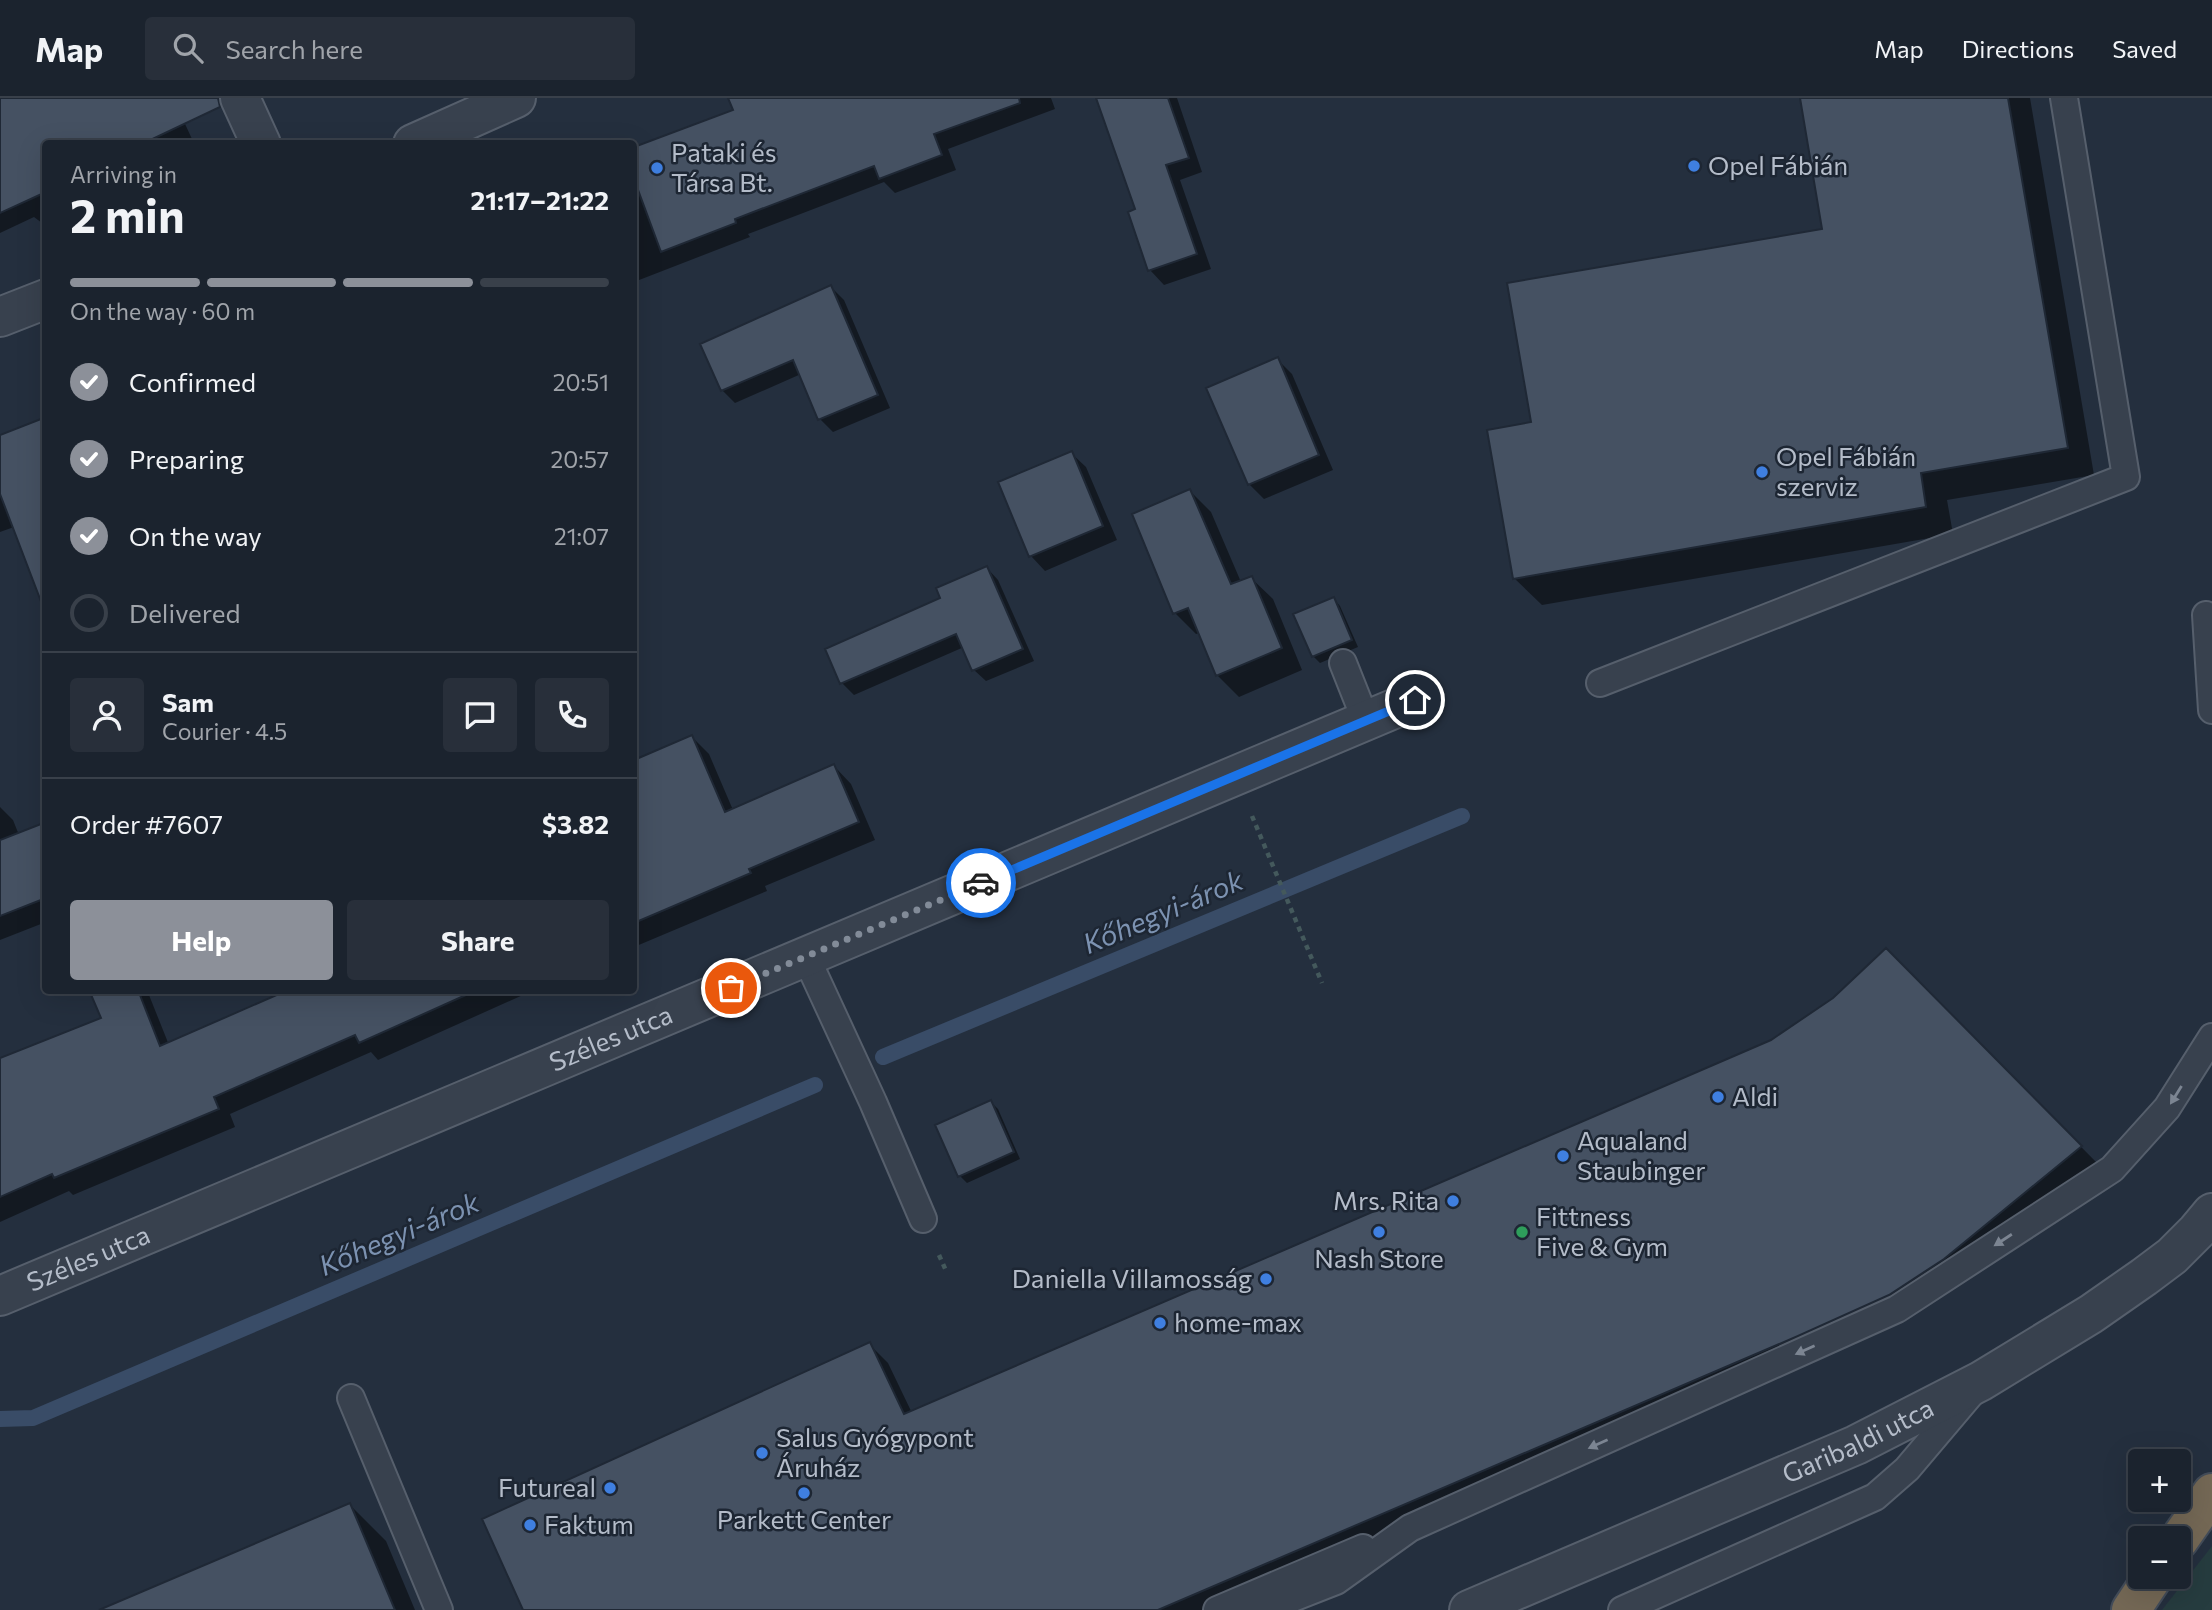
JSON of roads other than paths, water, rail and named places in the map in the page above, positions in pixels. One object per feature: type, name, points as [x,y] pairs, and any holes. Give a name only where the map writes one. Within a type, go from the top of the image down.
[{"type":"highway","points":[[2189,1526],[2212,1493]]},
{"type":"highway","points":[[2131,1610],[2145,1589]]},
{"type":"street","points":[[240,98],[259,140]]},
{"type":"street","points":[[422,140],[516,98]]},
{"type":"street","points":[[1,315],[42,300]]},
{"type":"street","name":"Széles utca","points":[[0,1296],[1415,700]]},
{"type":"street","name":"Garibaldi utca","points":[[1469,1610],[1856,1445],[1981,1381],[2091,1314],[2144,1277],[2172,1256],[2212,1213]]},
{"type":"lane","points":[[1600,683],[2126,477],[2064,98]]},
{"type":"lane","points":[[2206,615],[2212,710]]},
{"type":"lane","points":[[1343,663],[1366,721]]},
{"type":"lane","points":[[806,957],[923,1219]]},
{"type":"lane","points":[[1217,1610],[1410,1528],[1897,1309],[2112,1169],[2167,1108],[2212,1037]]},
{"type":"lane","points":[[1622,1610],[1875,1497],[1907,1469],[1981,1381]]},
{"type":"lane","points":[[351,1398],[439,1610]]},
{"type":"lane","points":[[1262,1610],[1336,1581],[1410,1528]]},
{"type":"waterway","name":"Kőhegyi-árok","points":[[883,1057],[1462,816]]},
{"type":"waterway","name":"Kőhegyi-árok","points":[[0,1419],[33,1418],[815,1085]]},
{"type":"place","name":"Opel Fábián","points":[[1694,166]]},
{"type":"place","name":"Pataki és Társa Bt.","points":[[657,168]]},
{"type":"place","name":"Opel Fábián szerviz","points":[[1762,472]]},
{"type":"place","name":"Aldi","points":[[1718,1097]]},
{"type":"place","name":"Aqualand Staubinger","points":[[1563,1156]]},
{"type":"place","name":"Mrs. Rita","points":[[1453,1201]]},
{"type":"place","name":"Nash Store","points":[[1379,1232]]},
{"type":"place","name":"Fittness Five & Gym","points":[[1522,1232]]},
{"type":"place","name":"Daniella Villamosság","points":[[1266,1279]]},
{"type":"place","name":"home-max","points":[[1160,1323]]},
{"type":"place","name":"Salus Gyógypont Áruház","points":[[762,1453]]},
{"type":"place","name":"Futureal","points":[[610,1488]]},
{"type":"place","name":"Parkett Center","points":[[804,1493]]},
{"type":"place","name":"Faktum","points":[[530,1525]]}]
